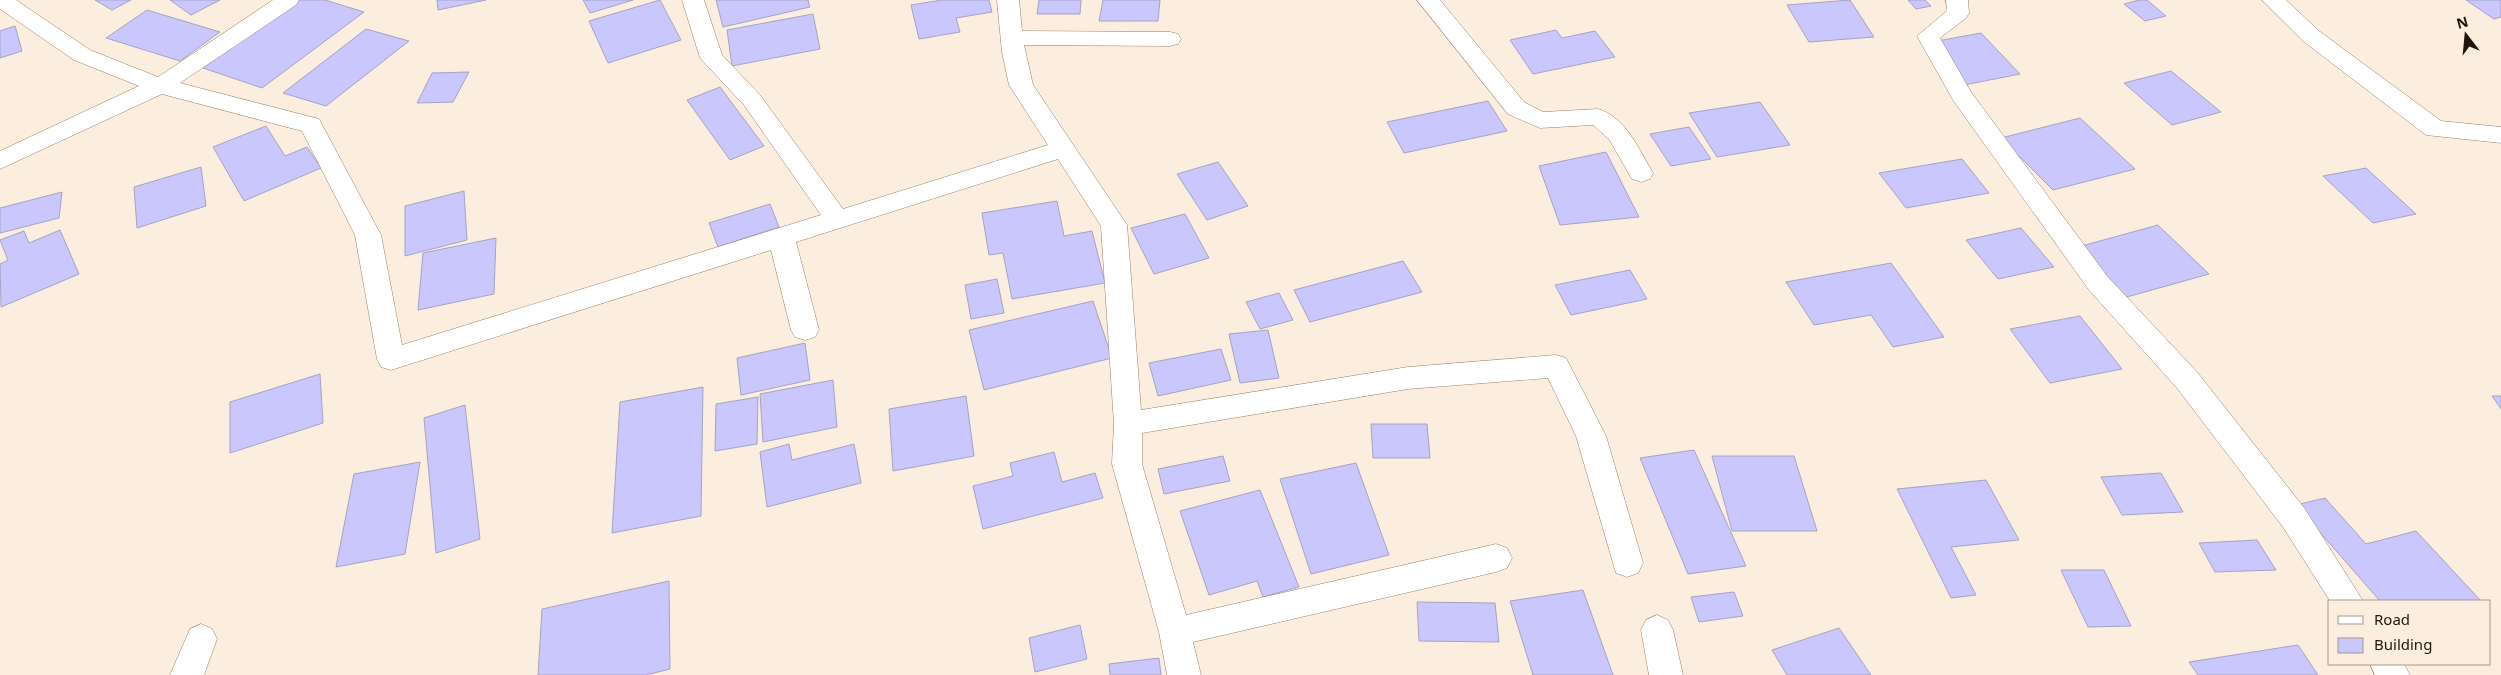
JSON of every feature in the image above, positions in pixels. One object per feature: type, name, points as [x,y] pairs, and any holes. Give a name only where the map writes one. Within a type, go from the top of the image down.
[{"type":"street","points":[[0,161],[160,86],[288,0]]},
{"type":"street","points":[[693,0],[711,58],[752,100],[836,218]]},
{"type":"street","points":[[1008,0],[1012,38],[1021,85],[1114,225],[1118,313],[1128,424],[1127,464],[1175,632],[1184,675]]},
{"type":"street","points":[[1428,0],[1516,108],[1540,120],[1598,117],[1618,134],[1642,173]]},
{"type":"street","points":[[1957,0],[1958,13],[1928,36],[1961,95],[1999,144],[2098,283],[2187,380],[2294,518],[2346,600]]},
{"type":"street","points":[[2273,0],[2311,36],[2435,129],[2501,136]]},
{"type":"street","points":[[5,9],[82,55],[160,86],[311,125],[368,235],[391,359],[836,218],[1062,149]]},
{"type":"street","points":[[1012,38],[1170,39]]},
{"type":"street","points":[[781,236],[805,330]]},
{"type":"street","points":[[1128,424],[1408,378],[1556,366],[1591,436],[1627,563]]},
{"type":"street","points":[[1175,632],[1496,558]]},
{"type":"street","points":[[1657,630],[1666,675]]},
{"type":"street","points":[[187,675],[201,639]]},
{"type":"building","points":[[95,0],[131,0],[112,10]]},
{"type":"building","points":[[170,0],[220,0],[191,15]]},
{"type":"building","points":[[299,0],[325,0],[364,12],[262,88],[203,68]]},
{"type":"building","points":[[437,0],[486,0],[438,10]]},
{"type":"building","points":[[583,0],[633,0],[590,13]]},
{"type":"building","points":[[660,0],[681,40],[608,63],[589,21]]},
{"type":"building","points":[[716,0],[808,0],[810,7],[723,27]]},
{"type":"building","points":[[942,0],[989,0],[992,12],[956,18],[960,32],[919,39],[911,5]]},
{"type":"building","points":[[1039,0],[1081,0],[1080,14],[1037,14]]},
{"type":"building","points":[[1103,0],[1160,0],[1158,21],[1099,21]]},
{"type":"building","points":[[1850,0],[1874,37],[1809,42],[1787,5]]},
{"type":"building","points":[[1908,0],[1925,0],[1931,6],[1916,9]]},
{"type":"building","points":[[2147,0],[2166,16],[2145,21],[2124,4]]},
{"type":"building","points":[[2466,0],[2501,0],[2501,17],[2494,19]]},
{"type":"building","points":[[147,10],[220,32],[180,61],[106,38]]},
{"type":"building","points":[[813,14],[820,49],[732,66],[727,30]]},
{"type":"building","points":[[15,26],[22,51],[0,58],[0,31]]},
{"type":"building","points":[[366,29],[409,41],[326,106],[283,93]]},
{"type":"building","points":[[1556,30],[1562,38],[1595,31],[1615,57],[1533,74],[1510,40]]},
{"type":"building","points":[[1981,33],[2020,74],[1964,85],[1926,43]]},
{"type":"building","points":[[2171,71],[2221,112],[2172,125],[2124,83]]},
{"type":"building","points":[[469,72],[453,102],[417,103],[432,73]]},
{"type":"building","points":[[720,87],[764,146],[730,160],[687,100]]},
{"type":"building","points":[[1488,101],[1507,131],[1404,153],[1387,122]]},
{"type":"building","points":[[1760,102],[1790,145],[1717,157],[1689,113]]},
{"type":"building","points":[[2080,118],[2135,169],[2053,190],[2001,138]]},
{"type":"building","points":[[266,126],[285,156],[307,147],[321,168],[244,201],[213,147]]},
{"type":"building","points":[[1689,127],[1711,159],[1671,166],[1650,134]]},
{"type":"building","points":[[1606,152],[1639,217],[1560,225],[1539,166]]},
{"type":"building","points":[[1962,159],[1989,193],[1906,208],[1879,173]]},
{"type":"building","points":[[1218,162],[1248,206],[1207,220],[1177,174]]},
{"type":"building","points":[[201,167],[206,206],[137,228],[134,187]]},
{"type":"building","points":[[2366,168],[2416,214],[2373,223],[2323,176]]},
{"type":"building","points":[[464,191],[467,240],[405,256],[405,206]]},
{"type":"building","points":[[62,192],[59,218],[0,233],[0,208]]},
{"type":"building","points":[[1057,201],[1064,236],[1092,231],[1105,283],[1012,299],[1003,253],[989,255],[982,213]]},
{"type":"building","points":[[770,204],[779,227],[718,247],[709,223]]},
{"type":"building","points":[[1185,214],[1209,258],[1154,274],[1131,228]]},
{"type":"building","points":[[2158,225],[2209,274],[2127,297],[2078,247]]},
{"type":"building","points":[[2021,228],[2054,267],[1998,279],[1966,240]]},
{"type":"building","points":[[60,230],[79,274],[1,307],[0,264],[8,260],[0,240],[24,231],[29,243]]},
{"type":"building","points":[[496,238],[494,294],[418,310],[423,253]]},
{"type":"building","points":[[1403,261],[1422,292],[1310,322],[1294,290]]},
{"type":"building","points":[[1891,263],[1944,337],[1893,347],[1871,315],[1814,325],[1786,282]]},
{"type":"building","points":[[1630,270],[1647,299],[1571,315],[1555,285]]},
{"type":"building","points":[[997,279],[1004,313],[971,319],[965,285]]},
{"type":"building","points":[[1279,293],[1293,320],[1260,329],[1246,302]]},
{"type":"building","points":[[1093,301],[1112,358],[984,390],[969,330]]},
{"type":"building","points":[[2080,316],[2122,369],[2050,383],[2010,329]]},
{"type":"building","points":[[1268,330],[1279,378],[1240,383],[1229,334]]},
{"type":"building","points":[[805,343],[810,380],[741,395],[737,358]]},
{"type":"building","points":[[1221,349],[1231,380],[1158,396],[1149,363]]},
{"type":"building","points":[[320,374],[323,423],[230,453],[230,402]]},
{"type":"building","points":[[833,380],[837,427],[763,442],[760,394]]},
{"type":"building","points":[[703,387],[701,516],[612,533],[620,402]]},
{"type":"building","points":[[966,396],[974,456],[893,471],[889,409]]},
{"type":"building","points":[[2492,396],[2501,396],[2501,409]]},
{"type":"building","points":[[758,397],[757,444],[715,451],[716,404]]},
{"type":"building","points":[[465,405],[480,539],[436,553],[424,418]]},
{"type":"building","points":[[1371,424],[1427,424],[1430,458],[1373,458]]},
{"type":"building","points":[[789,444],[792,460],[854,444],[861,483],[767,507],[760,452]]},
{"type":"building","points":[[1694,450],[1746,566],[1688,574],[1640,458]]},
{"type":"building","points":[[1054,452],[1062,482],[1095,473],[1103,498],[983,529],[973,486],[1013,476],[1010,463]]},
{"type":"building","points":[[1223,456],[1230,481],[1164,494],[1158,469]]},
{"type":"building","points":[[1712,456],[1794,456],[1817,531],[1732,531]]},
{"type":"building","points":[[420,462],[405,554],[336,567],[354,474]]},
{"type":"building","points":[[1356,463],[1389,555],[1311,574],[1280,479]]},
{"type":"building","points":[[2161,473],[2183,512],[2122,515],[2101,477]]},
{"type":"building","points":[[1986,480],[2019,540],[1951,547],[1976,595],[1951,598],[1897,489]]},
{"type":"building","points":[[1260,490],[1299,587],[1263,597],[1257,581],[1209,595],[1180,511]]},
{"type":"building","points":[[2325,498],[2366,544],[2416,531],[2480,600],[2379,600],[2296,505]]},
{"type":"building","points":[[2257,540],[2276,570],[2215,572],[2199,543]]},
{"type":"building","points":[[2061,570],[2104,570],[2131,626],[2088,627]]},
{"type":"building","points":[[669,581],[670,669],[646,675],[538,675],[542,609]]},
{"type":"building","points":[[1583,590],[1613,675],[1533,675],[1510,601]]},
{"type":"building","points":[[1734,592],[1743,616],[1699,622],[1691,597]]},
{"type":"building","points":[[1417,602],[1495,603],[1499,642],[1419,641]]},
{"type":"building","points":[[1080,625],[1087,659],[1035,672],[1029,638]]},
{"type":"building","points":[[1839,628],[1871,675],[1787,675],[1772,650]]},
{"type":"building","points":[[2298,645],[2318,675],[2198,675],[2189,662]]},
{"type":"building","points":[[1159,658],[1161,675],[1110,675],[1109,664]]}]
